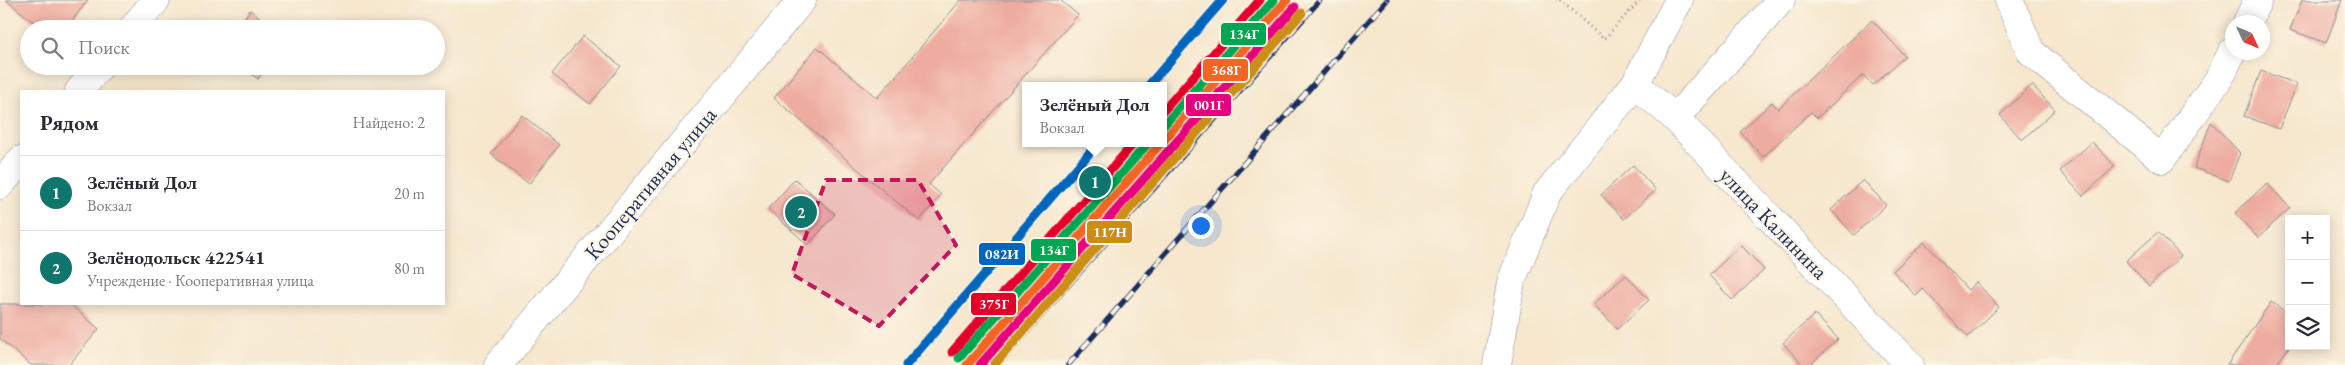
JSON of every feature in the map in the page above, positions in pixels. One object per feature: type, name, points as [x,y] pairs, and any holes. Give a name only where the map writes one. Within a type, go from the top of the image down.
[{"type":"street","points":[[139,20],[156,0]]},
{"type":"street","name":"Кооперативная улица","points":[[498,365],[802,0]]},
{"type":"street","points":[[1497,365],[1511,282],[1547,192],[1635,84],[1679,0]]},
{"type":"street","points":[[1675,118],[1781,0]]},
{"type":"street","points":[[2009,0],[2031,52],[2162,159],[2220,77],[2228,60]]},
{"type":"street","points":[[2250,15],[2258,0]]},
{"type":"street","points":[[80,90],[92,75]]},
{"type":"street","name":"улица Калинина","points":[[1635,84],[1675,118],[1910,365]]},
{"type":"street","points":[[0,185],[20,161]]},
{"type":"path","points":[[1560,0],[1604,39],[1640,0]]},
{"type":"highlighted area","points":[[826,180],[918,180],[956,245],[879,326],[792,274]]},
{"type":"building","points":[[6,0],[88,0],[73,20],[31,20]]},
{"type":"building","points":[[961,0],[1060,0],[1078,15],[929,184],[941,195],[919,221],[774,98],[817,47],[877,98]]},
{"type":"building","points":[[2302,0],[2342,0],[2326,43],[2290,30]]},
{"type":"building","points":[[250,10],[263,20],[243,20]]},
{"type":"building","points":[[1872,20],[1905,56],[1873,85],[1863,75],[1817,118],[1811,112],[1763,157],[1740,132],[1772,102],[1778,109]]},
{"type":"building","points":[[583,36],[621,66],[590,104],[552,74]]},
{"type":"building","points":[[2261,71],[2297,84],[2279,129],[2244,116]]},
{"type":"building","points":[[253,75],[261,75],[258,79]]},
{"type":"building","points":[[2032,85],[2055,110],[2022,140],[2000,115]]},
{"type":"building","points":[[522,115],[559,145],[529,184],[491,154]]},
{"type":"building","points":[[2211,122],[2240,153],[2229,181],[2194,168]]},
{"type":"building","points":[[2092,142],[2115,166],[2083,196],[2060,171]]},
{"type":"building","points":[[1633,165],[1656,190],[1624,219],[1601,195]]},
{"type":"building","points":[[795,179],[835,214],[808,245],[768,209]]},
{"type":"building","points":[[1863,180],[1886,205],[1854,235],[1831,210]]},
{"type":"building","points":[[2267,183],[2290,208],[2258,238],[2235,213]]},
{"type":"building","points":[[2158,232],[2181,256],[2149,286],[2126,261]]},
{"type":"building","points":[[1924,242],[1968,290],[1976,282],[1999,307],[1968,337],[1923,289],[1916,296],[1893,271]]},
{"type":"building","points":[[1741,245],[1764,270],[1732,300],[1709,275]]},
{"type":"building","points":[[1626,275],[1649,300],[1617,329],[1594,304]]},
{"type":"building","points":[[2271,302],[2285,311],[2285,350],[2287,350],[2276,365],[2227,365]]},
{"type":"building","points":[[0,304],[71,305],[99,329],[69,365],[31,365],[0,339]]},
{"type":"building","points":[[1815,314],[1838,339],[1810,365],[1803,365],[1783,343]]},
{"type":"railway","points":[[998,365],[1320,0]]},
{"type":"railway","points":[[1068,365],[1387,0]]},
{"type":"transit line","name":"082И","points":[[1151,82],[1223,0]]},
{"type":"transit line","name":"375Г","points":[[1167,107],[1260,0]]},
{"type":"transit line","name":"134Г","points":[[1167,122],[1274,0]]},
{"type":"transit line","name":"368Г","points":[[1167,137],[1287,0]]},
{"type":"transit line","name":"001Г","points":[[1172,147],[1295,7]]},
{"type":"transit line","name":"117Н","points":[[1179,153],[1302,13]]},
{"type":"transit line","name":"082И","points":[[906,365],[1095,147]]},
{"type":"transit line","name":"375Г","points":[[952,352],[1131,147]]},
{"type":"transit line","name":"134Г","points":[[959,358],[1144,147]]},
{"type":"transit line","name":"368Г","points":[[967,365],[1158,147]]},
{"type":"transit line","name":"001Г","points":[[980,365],[1169,150]]},
{"type":"transit line","name":"117Н","points":[[994,365],[1176,156]]},
{"type":"place","name":"Зелёный Дол","points":[[1095,182]]},
{"type":"place","name":"Зелёнодольск 422541","points":[[801,212]]}]
